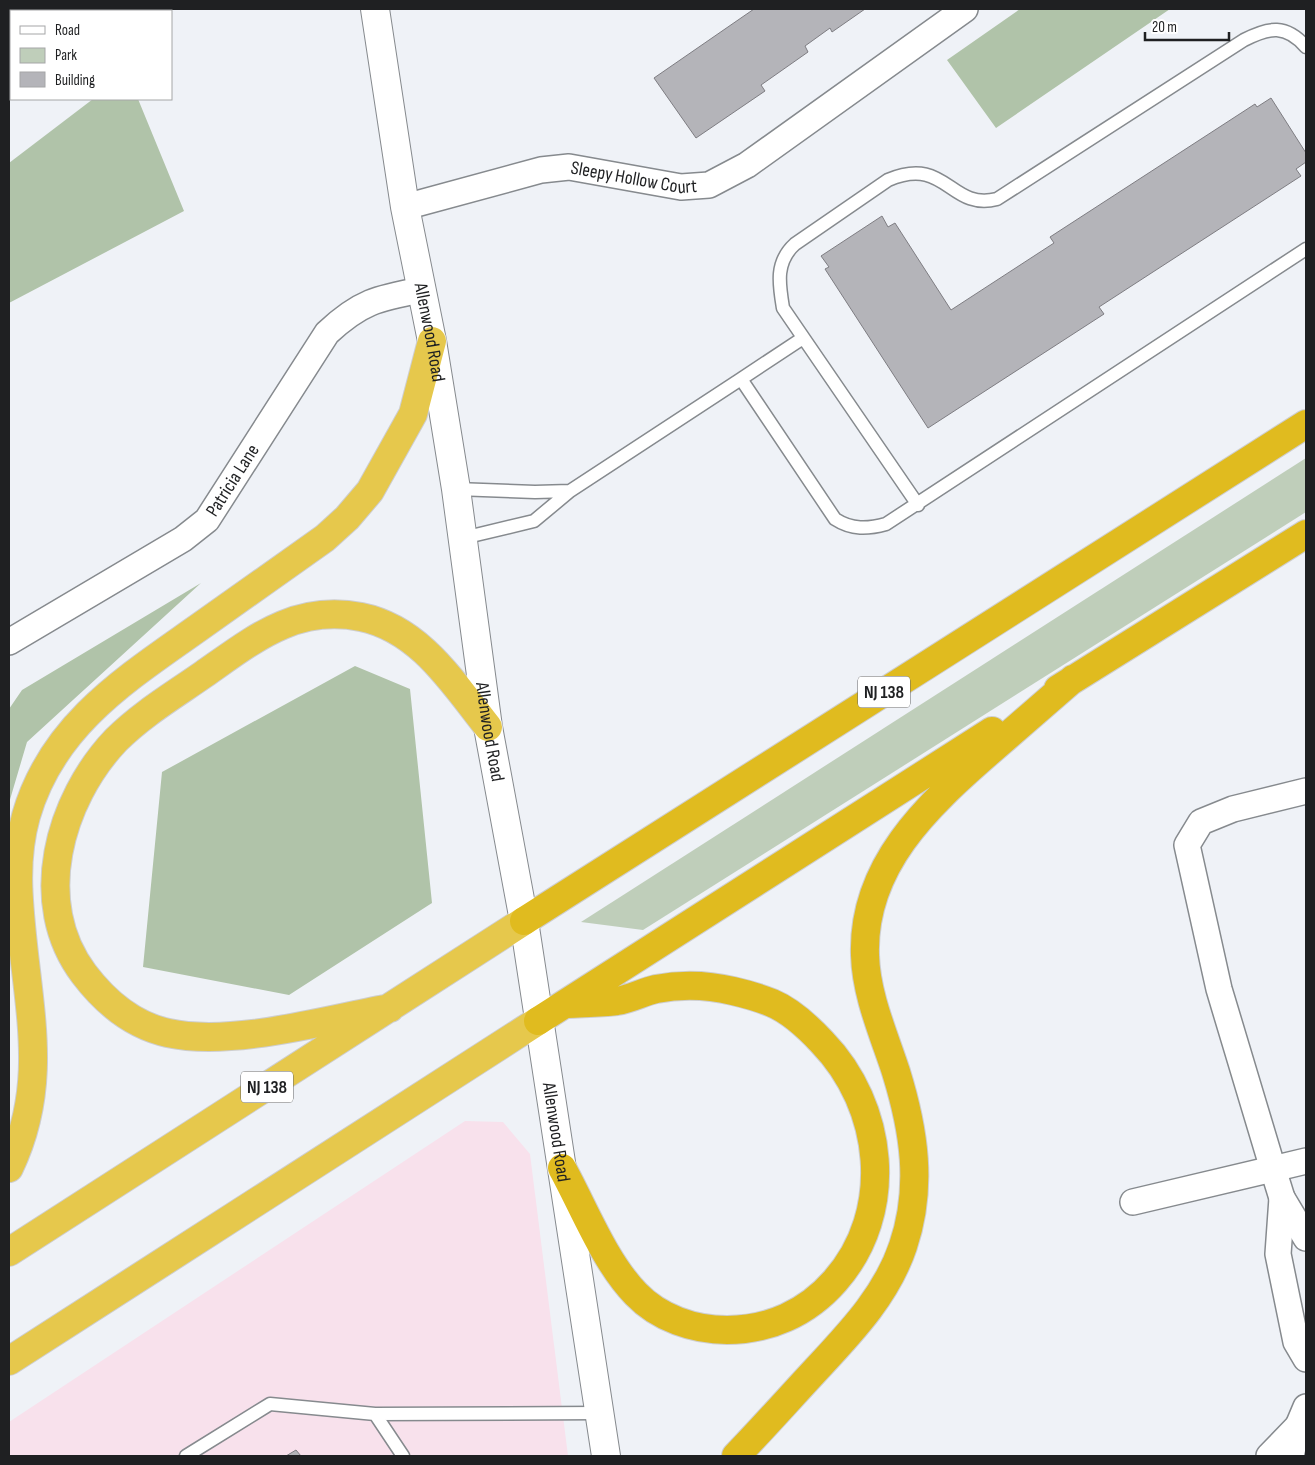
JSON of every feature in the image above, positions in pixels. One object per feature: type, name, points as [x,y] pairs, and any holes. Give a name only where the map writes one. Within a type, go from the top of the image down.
[{"type":"highway","points":[[9,1168],[29,1112],[33,1085],[33,1036],[16,874],[26,815],[40,779],[60,745],[87,712],[120,683],[325,538],[347,518],[370,491],[413,414],[432,341]]},
{"type":"highway","points":[[1244,463],[1306,405]]},
{"type":"highway","name":"NJ 138","points":[[9,1252],[524,921],[1306,424]]},
{"type":"highway","points":[[9,1361],[197,1242],[538,1020],[1073,679],[1306,534]]},
{"type":"highway","points":[[390,1008],[231,1036],[199,1037],[168,1033],[151,1028],[128,1017],[111,1005],[97,991],[76,963],[65,940],[58,911],[55,886],[58,852],[67,818],[89,775],[118,739],[144,716],[263,633],[294,619],[332,614],[362,617],[390,626],[404,634],[436,661],[488,727]]},
{"type":"highway","points":[[736,1456],[847,1336],[874,1302],[892,1273],[903,1246],[910,1218],[915,1184],[912,1131],[872,995],[865,958],[867,920],[874,894],[893,853],[922,813],[1073,679]]},
{"type":"highway","points":[[562,1168],[616,1269],[637,1295],[669,1317],[712,1330],[743,1330],[777,1322],[800,1311],[824,1293],[848,1267],[863,1240],[873,1207],[876,1182],[870,1128],[852,1082],[837,1057],[809,1028],[773,1003],[719,988],[685,986],[656,990],[618,1001],[565,1004]]},
{"type":"street","name":"Allenwood Road","points":[[375,9],[404,207],[432,341],[456,490],[488,727],[524,921],[606,1456]]},
{"type":"street","name":"Sleepy Hollow Court","points":[[404,207],[541,170],[568,167],[681,187],[709,184],[747,166],[965,9]]},
{"type":"street","name":"Patricia Lane","points":[[9,642],[183,540],[207,520],[327,333],[344,316],[377,298],[421,290]]},
{"type":"street","points":[[1306,791],[1233,809],[1201,822],[1187,846],[1219,989],[1273,1169],[1282,1198],[1306,1238]]},
{"type":"street","points":[[1133,1202],[1306,1161]]},
{"type":"street","points":[[1282,1198],[1278,1254],[1296,1342],[1306,1359]]},
{"type":"street","points":[[1269,1456],[1302,1416]]},
{"type":"street","points":[[1291,1456],[1302,1416]]},
{"type":"lane","points":[[918,505],[783,308],[779,277],[786,253],[795,244],[888,180],[900,175],[923,174],[935,176],[963,196],[975,201],[997,199],[1253,35],[1274,29],[1284,31],[1298,38],[1306,47]]},
{"type":"lane","points":[[741,379],[836,519],[852,527],[874,527],[897,519],[1306,249]]},
{"type":"lane","points":[[463,538],[534,521],[570,491],[803,338]]},
{"type":"lane","points":[[456,490],[570,491]]},
{"type":"lane","points":[[186,1456],[270,1404],[376,1414],[600,1413]]},
{"type":"lane","points":[[376,1414],[403,1456]]},
{"type":"shaded area","points":[[465,1121],[503,1122],[530,1154],[568,1456],[9,1456],[9,1422]]},
{"type":"green space","points":[[1020,9],[1170,9],[996,128],[947,60]]},
{"type":"green space","points":[[92,100],[138,100],[184,211],[9,303],[9,163]]},
{"type":"green space","points":[[1306,458],[1306,512],[643,930],[581,922]]},
{"type":"green space","points":[[201,583],[27,742],[9,803],[9,709],[22,690]]},
{"type":"green space","points":[[355,666],[410,689],[432,903],[289,995],[143,967],[162,772]]},
{"type":"building","points":[[754,9],[865,9],[832,32],[830,28],[805,46],[808,52],[761,85],[765,91],[696,138],[654,78]]},
{"type":"building","points":[[1271,98],[1306,153],[1306,162],[1296,169],[1301,176],[1099,307],[1104,314],[928,428],[825,269],[829,267],[821,256],[882,216],[888,227],[895,223],[951,310],[1054,243],[1050,237],[1255,104],[1257,107]]},
{"type":"building","points":[[296,1450],[301,1456],[286,1456]]}]
